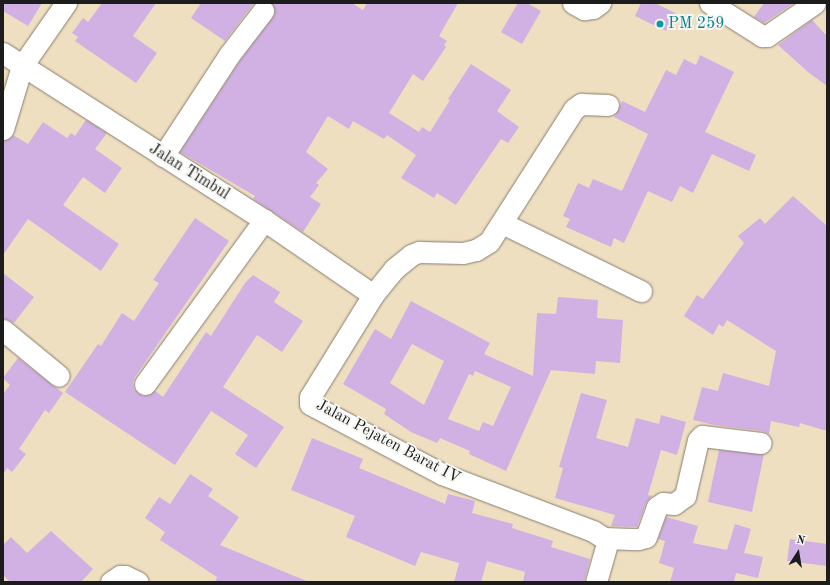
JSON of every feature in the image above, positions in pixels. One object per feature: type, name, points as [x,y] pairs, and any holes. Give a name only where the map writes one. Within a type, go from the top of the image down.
[{"type":"street","points":[[3,129],[22,66],[66,3]]},
{"type":"street","points":[[573,3],[584,8],[593,8],[600,3]]},
{"type":"street","points":[[710,3],[762,36],[767,36],[816,3]]},
{"type":"street","points":[[163,156],[229,55],[263,11]]},
{"type":"street","name":"Jalan Timbul","points":[[3,53],[264,220],[373,295]]},
{"type":"street","points":[[373,295],[394,268],[411,255],[419,252],[463,253],[476,250],[489,242],[574,109],[580,104],[608,105]]},
{"type":"street","points":[[145,384],[264,220]]},
{"type":"street","points":[[502,223],[642,291]]},
{"type":"street","name":"Jalan Pejaten Barat IV","points":[[373,295],[310,397],[310,404],[442,474],[593,531],[604,538]]},
{"type":"street","points":[[3,330],[59,376]]},
{"type":"street","points":[[604,538],[638,539],[646,537],[657,507],[663,503],[674,504],[685,496],[698,440],[702,436],[761,443]]},
{"type":"street","points":[[596,582],[607,543],[604,538]]},
{"type":"street","points":[[111,582],[120,576],[126,576],[138,582]]},
{"type":"building","points":[[3,3],[42,3],[28,26],[3,11]]},
{"type":"building","points":[[102,3],[156,3],[133,36],[157,53],[136,83],[75,41],[78,37],[72,33],[83,18],[88,22]]},
{"type":"building","points":[[201,3],[254,3],[225,41],[191,18]]},
{"type":"building","points":[[272,3],[352,3],[363,10],[367,3],[458,3],[439,36],[447,41],[444,45],[446,47],[423,81],[413,74],[389,113],[419,132],[422,127],[430,132],[450,100],[448,99],[471,64],[511,90],[497,111],[519,127],[508,143],[501,139],[456,205],[437,193],[434,198],[401,178],[416,155],[387,135],[384,139],[353,121],[349,129],[328,116],[306,152],[328,169],[316,183],[319,185],[310,197],[321,204],[303,232],[253,199],[255,196],[180,152],[239,62],[272,18],[275,12]]},
{"type":"building","points":[[518,3],[527,3],[541,11],[522,44],[501,32]]},
{"type":"building","name":"PM 259","points":[[641,3],[655,3],[675,13],[666,31],[635,16]]},
{"type":"building","points":[[764,3],[794,3],[764,23],[754,17]]},
{"type":"building","points":[[812,20],[827,36],[827,86],[808,72],[778,45]]},
{"type":"building","points":[[700,55],[734,72],[705,132],[756,155],[749,171],[712,154],[693,193],[680,186],[672,202],[648,191],[624,243],[614,238],[611,247],[566,227],[570,219],[563,216],[578,183],[589,188],[593,179],[622,191],[648,134],[614,117],[622,101],[645,112],[666,70],[676,75],[684,59],[696,65]]},
{"type":"building","points":[[86,120],[107,133],[95,149],[122,168],[105,193],[83,177],[63,205],[119,244],[101,271],[28,219],[3,255],[3,141],[11,138],[13,135],[28,144],[43,122],[67,138],[71,133],[75,136]]},
{"type":"building","points":[[793,196],[827,226],[827,431],[800,423],[799,427],[771,421],[769,434],[762,431],[714,425],[693,420],[702,387],[718,391],[723,373],[769,386],[776,351],[727,320],[723,327],[719,324],[713,335],[684,316],[697,295],[703,299],[744,243],[738,236],[760,218],[765,224]]},
{"type":"building","points":[[195,218],[229,241],[135,377],[133,382],[134,389],[143,396],[150,395],[155,391],[163,397],[206,332],[211,336],[245,283],[253,275],[280,292],[274,302],[303,321],[282,352],[257,335],[223,387],[284,427],[256,468],[235,454],[248,435],[211,411],[175,465],[65,392],[98,344],[101,346],[122,313],[134,321],[159,283],[153,280]]},
{"type":"building","points":[[3,273],[34,297],[14,323],[3,318]]},
{"type":"building","points":[[558,297],[598,300],[597,318],[623,320],[620,363],[596,361],[595,374],[551,370],[506,471],[469,454],[470,451],[440,438],[437,443],[411,432],[384,414],[386,409],[343,384],[375,329],[391,339],[411,301],[490,343],[484,354],[533,376],[537,313],[556,314]],"holes":[[[412,344],[444,361],[424,405],[390,383]],[[475,371],[511,387],[493,426],[483,422],[479,431],[448,419],[469,374],[473,376]]]},
{"type":"building","points":[[18,358],[63,393],[49,413],[45,410],[19,449],[26,454],[12,472],[7,468],[3,474],[3,394],[10,385],[3,378]]},
{"type":"building","points":[[581,393],[607,400],[596,438],[628,447],[636,418],[659,424],[661,415],[686,422],[677,455],[661,450],[648,495],[652,496],[646,503],[637,527],[611,526],[615,515],[555,498],[563,468],[559,467]]},
{"type":"building","points":[[312,438],[363,459],[359,468],[445,504],[448,494],[475,501],[472,513],[513,524],[512,528],[553,541],[551,547],[590,559],[584,582],[523,582],[525,572],[487,561],[481,582],[454,582],[459,563],[421,552],[415,566],[346,537],[355,516],[291,490]]},
{"type":"building","points":[[719,450],[764,454],[752,512],[708,502]]},
{"type":"building","points":[[190,474],[213,489],[208,496],[239,517],[220,545],[309,582],[215,582],[217,577],[160,540],[165,532],[145,518],[159,497],[170,504]]},
{"type":"building","points":[[666,517],[698,526],[693,543],[727,550],[735,524],[751,529],[744,553],[763,557],[758,578],[736,573],[734,582],[670,582],[674,568],[659,563],[665,541],[658,539]]},
{"type":"building","points":[[51,531],[93,569],[81,582],[10,582],[3,575],[3,545],[11,537],[27,553]]},
{"type":"building","points":[[790,539],[827,544],[827,566],[787,561]]},
{"type":"place","name":"PM 259","points":[[660,24]]}]
